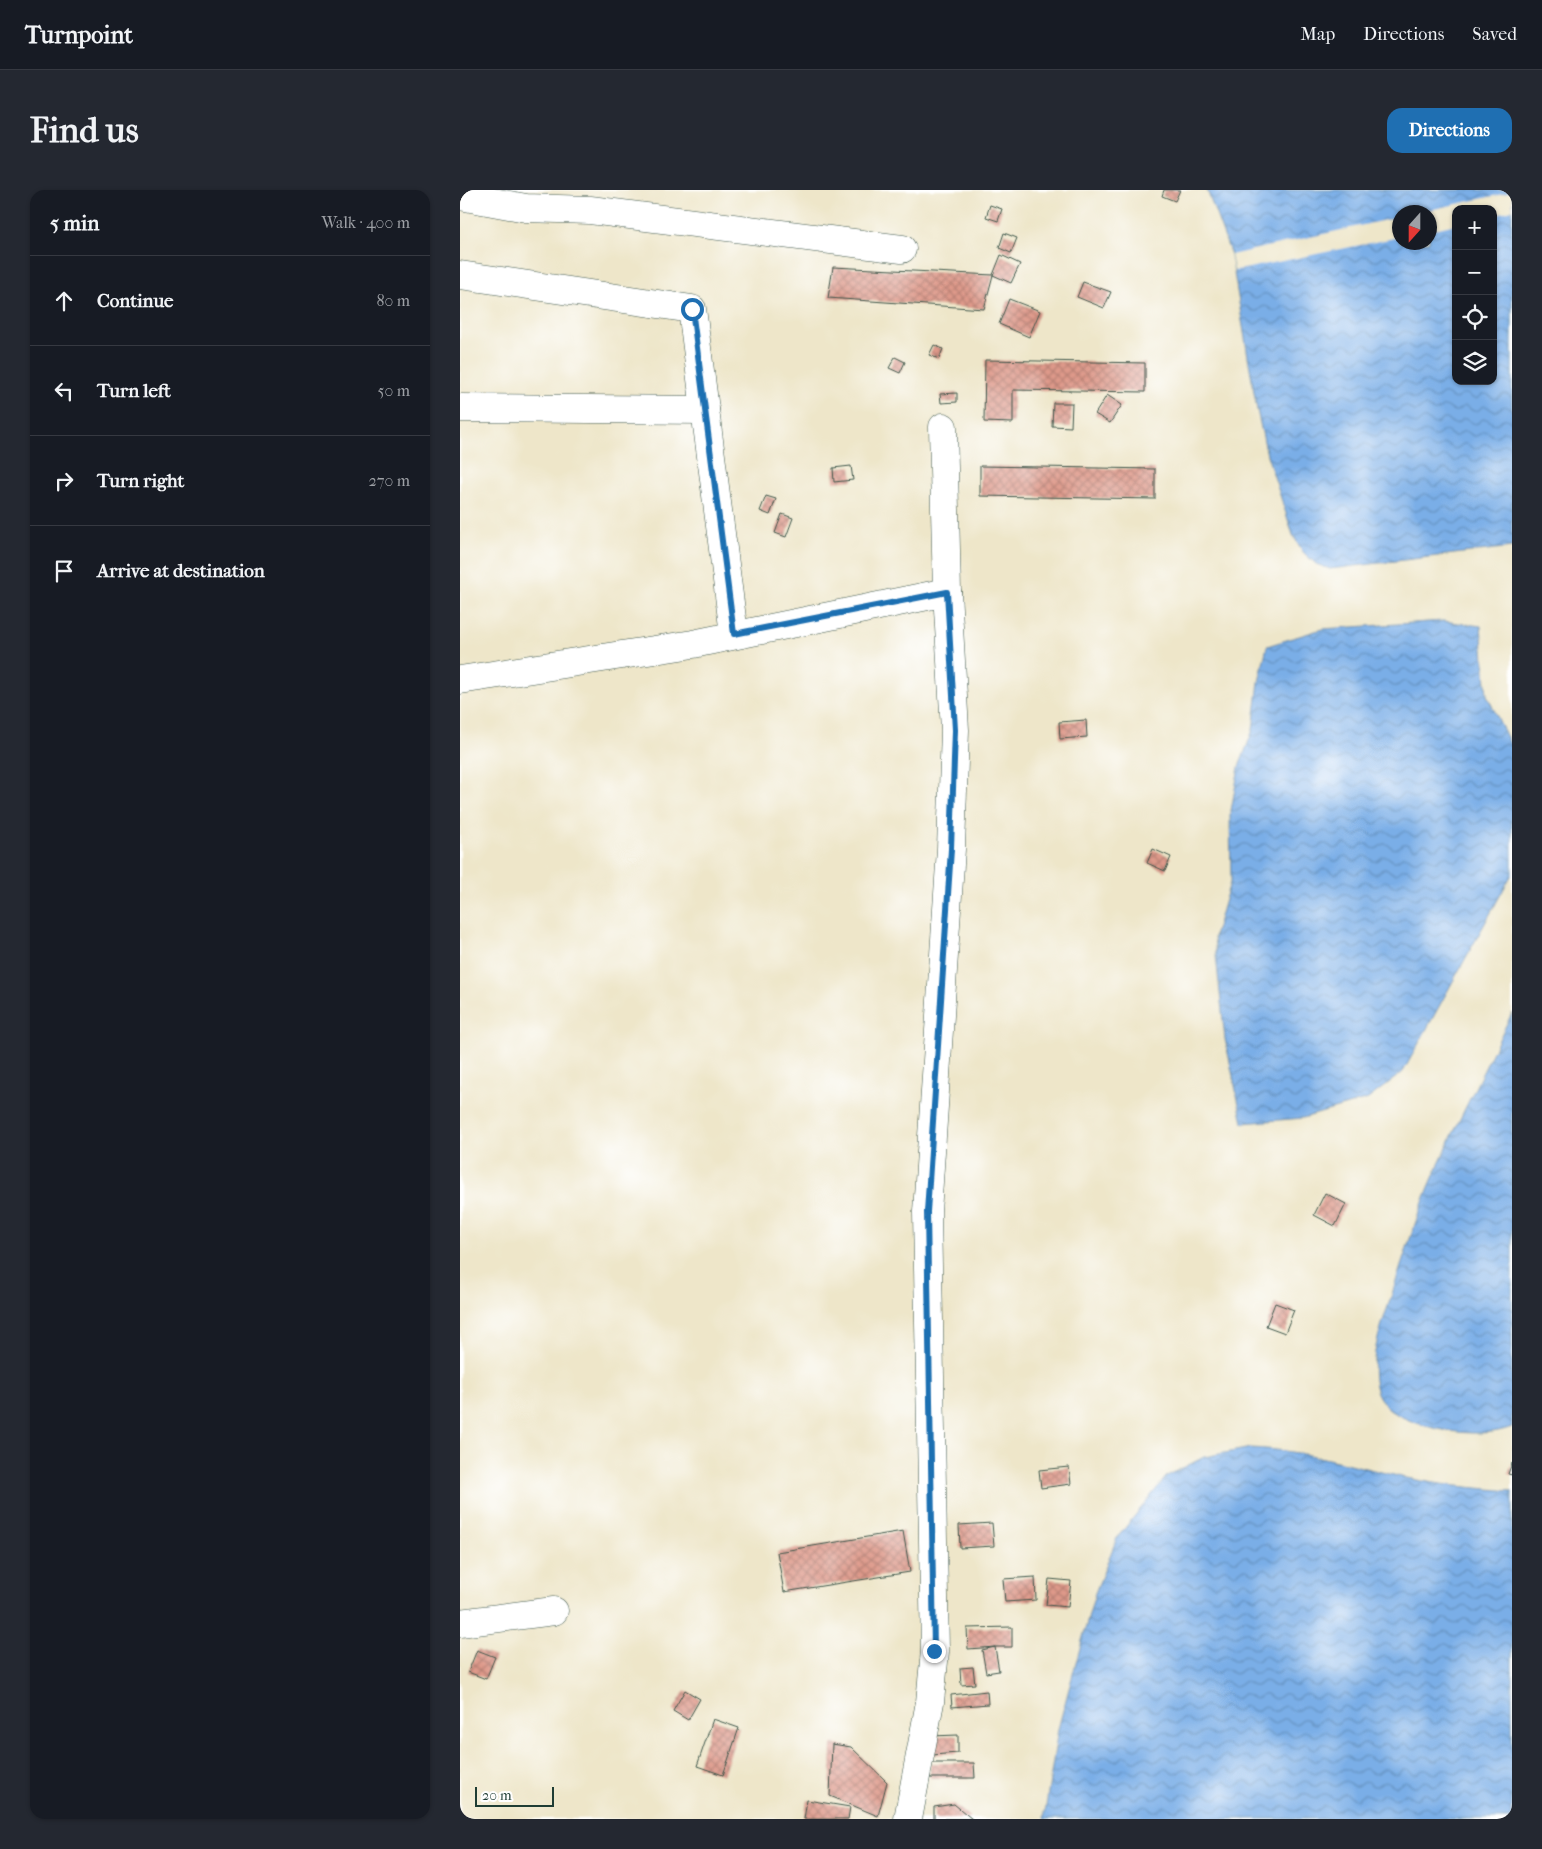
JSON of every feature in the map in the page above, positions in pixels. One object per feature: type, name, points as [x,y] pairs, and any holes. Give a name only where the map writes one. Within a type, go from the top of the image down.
[{"type":"street","points":[[460,196],[526,208],[590,210],[902,249]]},
{"type":"street","points":[[460,275],[692,309],[734,634]]},
{"type":"street","points":[[460,408],[705,410]]},
{"type":"street","points":[[908,1819],[930,1702],[934,1651],[927,1212],[951,849],[955,730],[947,592],[943,427]]},
{"type":"street","points":[[460,680],[693,644],[734,634],[947,592]]},
{"type":"street","points":[[460,1623],[554,1611]]},
{"type":"water","points":[[1207,190],[1512,190],[1512,547],[1330,569],[1316,564],[1303,552],[1293,535],[1267,455],[1257,410],[1231,255]]},
{"type":"water","points":[[1443,621],[1481,626],[1487,695],[1512,748],[1512,874],[1403,1072],[1368,1099],[1303,1118],[1243,1123],[1225,1039],[1214,937],[1231,879],[1230,816],[1239,767],[1253,730],[1259,682],[1267,646],[1322,629]]},
{"type":"water","points":[[1512,1013],[1512,1427],[1480,1433],[1446,1431],[1411,1421],[1396,1414],[1384,1404],[1376,1390],[1373,1366],[1377,1341],[1384,1317],[1429,1187]]},
{"type":"water","points":[[1251,1448],[1308,1455],[1429,1482],[1512,1491],[1512,1819],[1044,1819],[1058,1729],[1095,1593],[1117,1538],[1167,1476],[1204,1457]]},
{"type":"pier","points":[[1512,192],[1512,210],[1497,214],[1497,205],[1452,205]]},
{"type":"pier","points":[[1452,205],[1452,225],[1437,228],[1437,208]]},
{"type":"pier","points":[[1392,219],[1392,238],[1234,271],[1231,255]]},
{"type":"building","points":[[1164,190],[1180,190],[1175,201],[1162,196]]},
{"type":"building","points":[[990,205],[1002,209],[998,221],[986,217]]},
{"type":"building","points":[[1004,233],[1017,238],[1011,253],[999,248]]},
{"type":"building","points":[[1001,255],[1020,264],[1011,283],[993,275]]},
{"type":"building","points":[[833,267],[993,275],[984,309],[828,298]]},
{"type":"building","points":[[1083,282],[1111,292],[1104,308],[1077,297]]},
{"type":"building","points":[[1009,299],[1040,311],[1029,337],[999,324]]},
{"type":"building","points":[[934,345],[943,349],[939,359],[929,355]]},
{"type":"building","points":[[895,357],[905,362],[900,373],[889,368]]},
{"type":"building","points":[[985,360],[1145,363],[1145,392],[1013,390],[1013,423],[984,422]]},
{"type":"building","points":[[957,393],[957,402],[941,403],[940,394]]},
{"type":"building","points":[[1107,395],[1122,405],[1110,423],[1095,414]]},
{"type":"building","points":[[1053,403],[1072,403],[1071,427],[1052,426]]},
{"type":"building","points":[[851,466],[853,480],[834,482],[833,468]]},
{"type":"building","points":[[980,466],[1155,469],[1155,499],[980,496]]},
{"type":"building","points":[[766,496],[776,499],[770,515],[760,511]]},
{"type":"building","points":[[782,514],[793,518],[786,537],[775,533]]},
{"type":"building","points":[[1086,720],[1087,737],[1060,739],[1059,722]]},
{"type":"building","points":[[1153,849],[1171,857],[1165,871],[1147,863]]},
{"type":"building","points":[[1325,1193],[1346,1204],[1335,1226],[1314,1215]]},
{"type":"building","points":[[1275,1303],[1294,1310],[1285,1333],[1266,1326]]},
{"type":"building","points":[[1512,1463],[1512,1475],[1508,1474]]},
{"type":"building","points":[[1069,1467],[1071,1484],[1041,1488],[1039,1470]]},
{"type":"building","points":[[992,1523],[994,1546],[960,1548],[959,1525]]},
{"type":"building","points":[[903,1531],[910,1572],[784,1592],[777,1552]]},
{"type":"building","points":[[1035,1577],[1036,1600],[1005,1602],[1003,1579]]},
{"type":"building","points":[[1049,1579],[1071,1581],[1068,1607],[1046,1605]]},
{"type":"building","points":[[1012,1627],[1012,1647],[968,1649],[967,1628]]},
{"type":"building","points":[[995,1647],[999,1671],[986,1673],[982,1650]]},
{"type":"building","points":[[477,1650],[495,1657],[486,1679],[468,1672]]},
{"type":"building","points":[[973,1667],[975,1684],[961,1685],[960,1668]]},
{"type":"building","points":[[685,1690],[700,1699],[688,1720],[673,1711]]},
{"type":"building","points":[[987,1691],[988,1704],[952,1707],[951,1695]]},
{"type":"building","points":[[713,1719],[739,1728],[723,1775],[697,1766]]},
{"type":"building","points":[[958,1735],[958,1753],[932,1755],[931,1736]]},
{"type":"building","points":[[832,1744],[851,1747],[887,1782],[878,1816],[830,1796]]},
{"type":"building","points":[[930,1763],[974,1763],[975,1778],[930,1778]]},
{"type":"building","points":[[807,1800],[850,1807],[848,1819],[804,1819]]},
{"type":"building","points":[[954,1804],[972,1819],[934,1819],[934,1807]]},
{"type":"route","points":[[692,309],[734,634],[947,592],[955,730],[951,849],[927,1212],[934,1651]]}]
